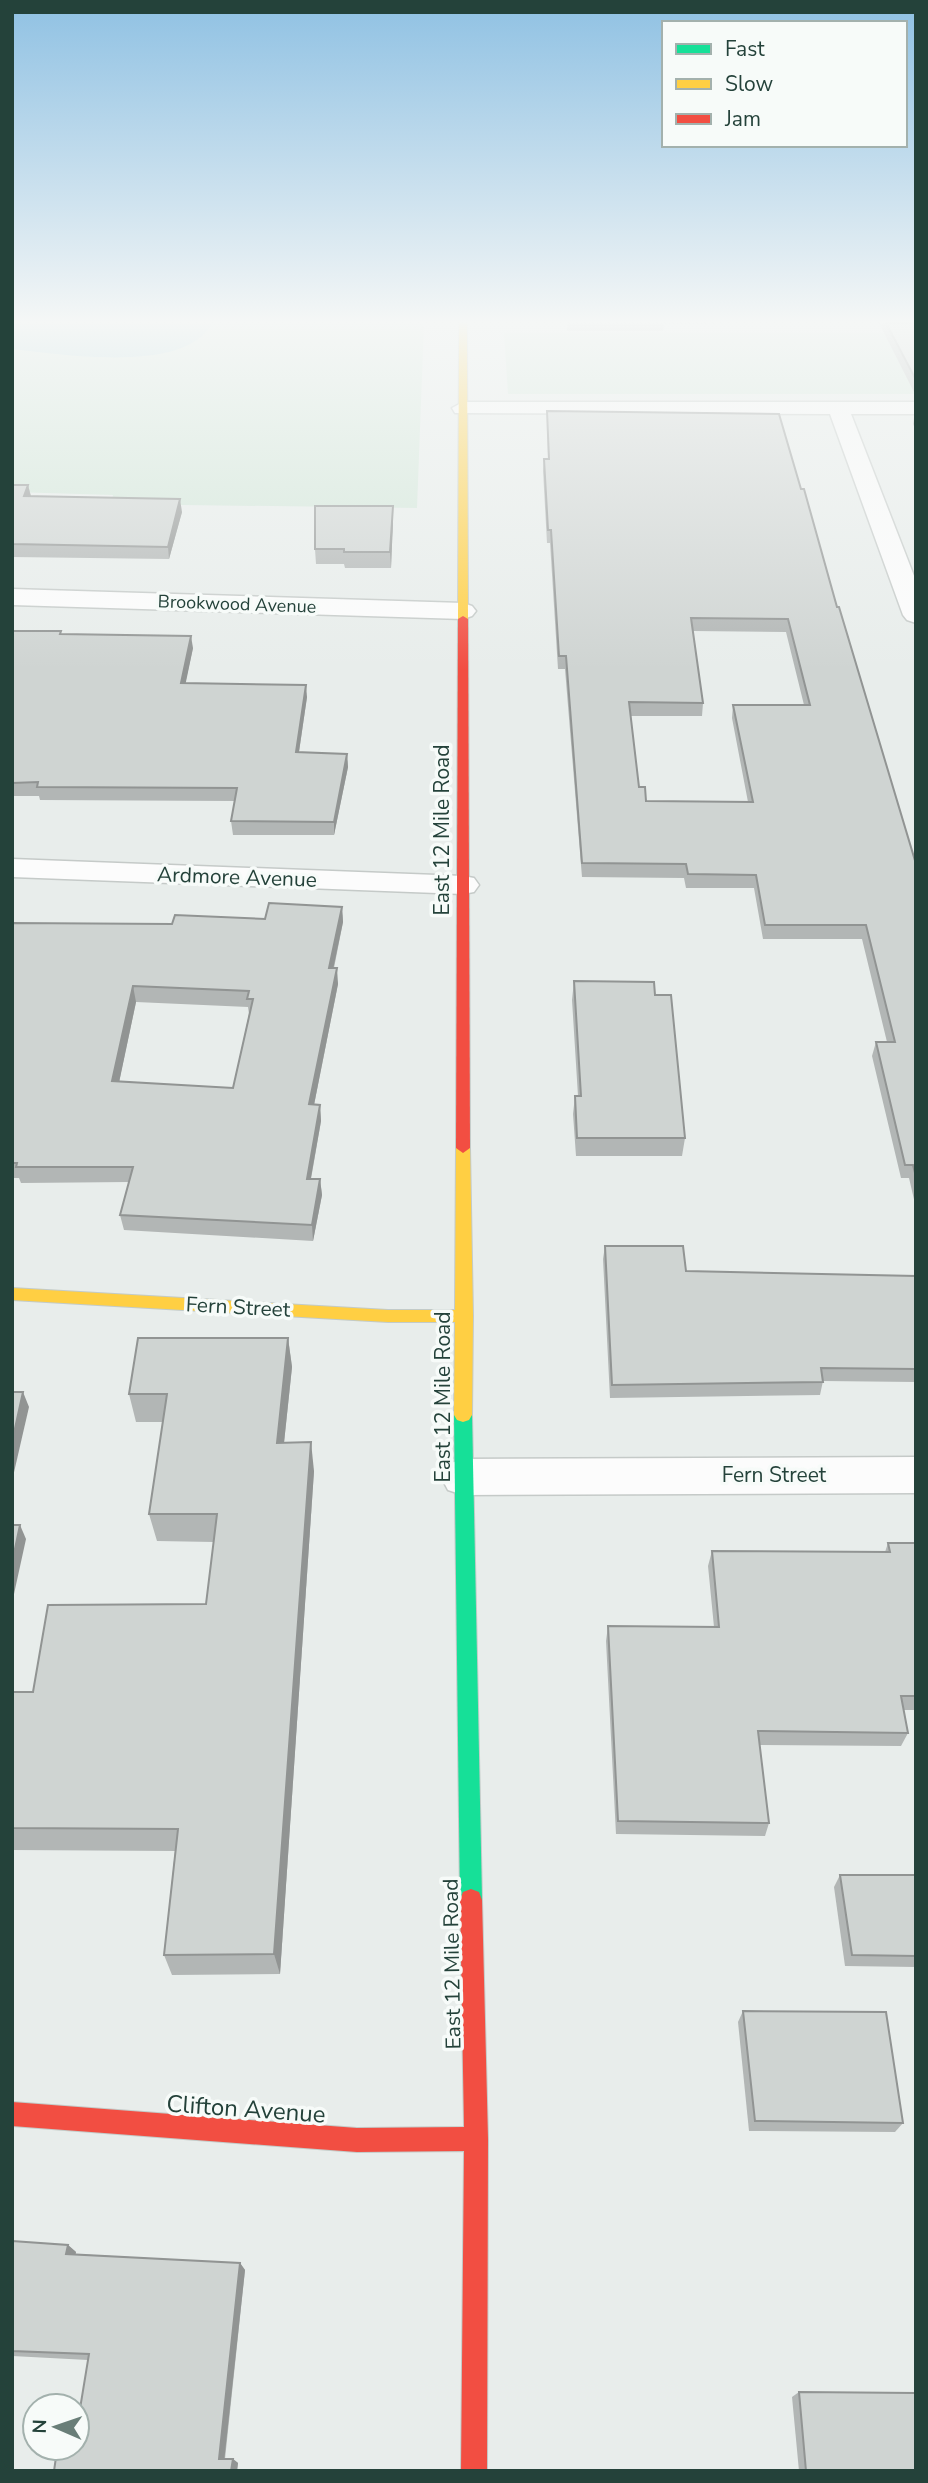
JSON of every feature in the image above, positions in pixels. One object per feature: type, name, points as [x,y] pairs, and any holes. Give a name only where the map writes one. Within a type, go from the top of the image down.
[{"type":"main road","name":"East 12 Mile Road","points":[[463,439],[463,1478],[476,2139],[474,2471]]},
{"type":"main road","name":"Fern Street","points":[[12,1294],[388,1316],[464,1316]]},
{"type":"main road","name":"Clifton Avenue","points":[[12,2114],[356,2140],[476,2139]]},
{"type":"street","points":[[850,439],[916,615]]},
{"type":"street","name":"Brookwood Avenue","points":[[12,597],[463,611]]},
{"type":"street","name":"Ardmore Avenue","points":[[12,868],[463,885]]},
{"type":"street","name":"Fern Street","points":[[463,1478],[916,1475]]},
{"type":"green space","points":[[12,439],[420,439],[417,508],[111,504],[113,495],[12,492]]},
{"type":"building","points":[[548,439],[786,439],[801,489],[804,489],[837,607],[916,864],[916,1177],[913,1165],[905,1165],[876,1042],[895,1042],[866,925],[765,925],[756,875],[688,874],[686,864],[582,863],[566,656],[559,656],[544,459],[549,459]],"holes":[[[691,618],[788,619],[810,705],[733,705],[753,802],[646,801],[645,787],[639,787],[629,702],[703,703]]]},
{"type":"building","points":[[12,485],[28,485],[24,496],[180,499],[168,547],[12,544]]},
{"type":"building","points":[[315,506],[393,506],[390,552],[315,549]]},
{"type":"building","points":[[12,631],[191,636],[181,683],[306,685],[296,752],[347,754],[334,822],[231,821],[237,788],[37,787],[38,782],[12,783]]},
{"type":"building","points":[[269,903],[342,907],[329,968],[337,968],[309,1104],[320,1105],[307,1179],[320,1179],[312,1225],[120,1215],[133,1167],[16,1167],[17,1163],[12,1163],[12,923],[172,924],[175,915],[265,919]],"holes":[[[133,986],[249,991],[247,999],[253,999],[233,1088],[112,1081]]]},
{"type":"building","points":[[574,981],[654,982],[655,995],[671,995],[685,1138],[577,1138],[575,1096],[581,1096]]},
{"type":"building","points":[[605,1246],[683,1246],[686,1271],[916,1276],[916,1369],[821,1368],[823,1382],[612,1385]]},
{"type":"building","points":[[138,1338],[288,1338],[277,1443],[311,1442],[274,1954],[164,1955],[178,1829],[12,1828],[12,1692],[33,1692],[48,1605],[206,1604],[217,1514],[149,1514],[167,1394],[129,1394]]},
{"type":"building","points":[[12,1392],[23,1392],[12,1442]]},
{"type":"building","points":[[12,1525],[20,1525],[12,1563]]},
{"type":"building","points":[[888,1543],[916,1543],[916,1696],[901,1696],[908,1733],[758,1731],[769,1823],[618,1821],[608,1626],[719,1627],[712,1551],[890,1552]]},
{"type":"building","points":[[840,1875],[916,1875],[916,1956],[852,1955]]},
{"type":"building","points":[[743,2011],[886,2012],[903,2123],[755,2121]]},
{"type":"building","points":[[12,2241],[68,2245],[66,2254],[240,2263],[219,2459],[233,2459],[231,2471],[54,2471],[55,2462],[91,2462],[91,2392],[83,2392],[89,2354],[12,2351]]},
{"type":"building","points":[[799,2392],[916,2393],[916,2471],[806,2471]]},
{"type":"traffic: fast","points":[[463,1415],[471,1900]]},
{"type":"traffic: slow","points":[[463,439],[463,619]]},
{"type":"traffic: slow","points":[[463,1148],[463,1415]]},
{"type":"traffic: slow","points":[[12,1294],[388,1316],[465,1316]]},
{"type":"traffic: jam","points":[[463,619],[463,1148]]},
{"type":"traffic: jam","points":[[471,1900],[476,2139],[474,2471]]},
{"type":"traffic: jam","points":[[12,2114],[357,2140],[476,2139]]}]
